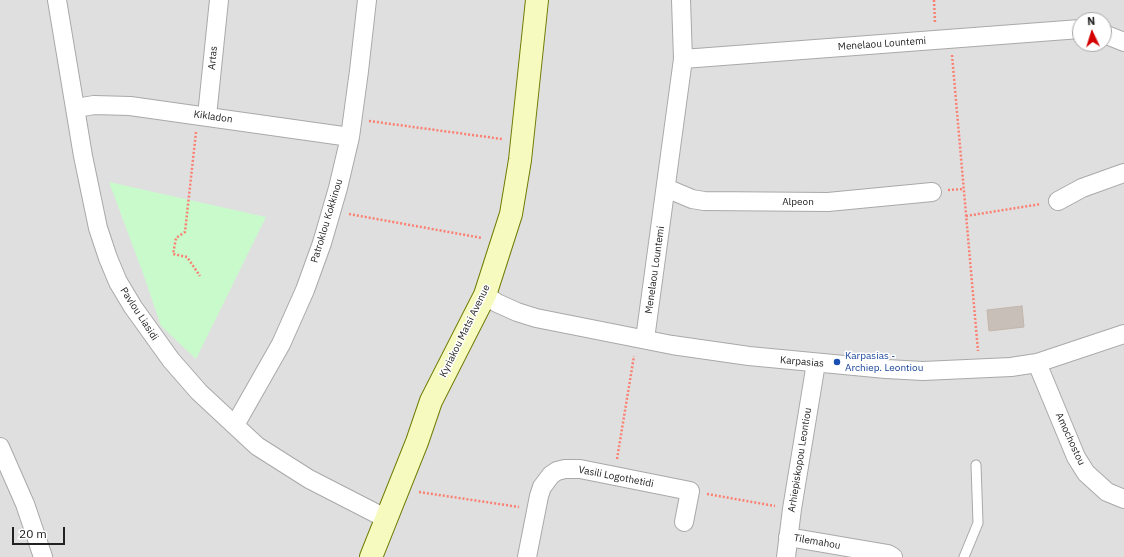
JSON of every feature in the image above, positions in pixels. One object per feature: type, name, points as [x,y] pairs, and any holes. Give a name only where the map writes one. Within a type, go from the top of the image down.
[{"type":"street","name":"Pavlou Liasidi","points":[[57,0],[83,156],[98,228],[118,282],[151,334],[199,392],[258,446],[302,475],[387,519]]},
{"type":"street","name":"Artas","points":[[202,116],[219,0]]},
{"type":"street","name":"Patroklou Kokkinou","points":[[235,425],[281,344],[305,290],[338,188],[350,137],[360,71],[367,0]]},
{"type":"street","name":"Kyriakou Matsi Avenue","points":[[371,557],[417,442],[431,402],[485,295],[511,214],[522,142],[537,0]]},
{"type":"street","name":"Menelaou Lountemi","points":[[641,338],[666,188],[684,59],[680,0]]},
{"type":"street","name":"Menelaou Lountemi","points":[[684,59],[1072,30]]},
{"type":"street","points":[[1112,37],[1124,42]]},
{"type":"street","name":"Kikladon","points":[[76,108],[94,105],[110,105],[202,116],[350,137]]},
{"type":"street","points":[[1058,201],[1082,188],[1124,173]]},
{"type":"street","name":"Alpeon","points":[[666,188],[692,199],[704,201],[828,202],[932,192]]},
{"type":"street","name":"Karpasias","points":[[485,295],[497,303],[517,312],[536,318],[712,351],[816,363],[923,371],[1037,363],[1124,334]]},
{"type":"street","name":"Arhiepiskopou Leontiou","points":[[786,557],[792,509],[816,363]]},
{"type":"street","name":"Amochostou","points":[[1037,363],[1076,457],[1086,473],[1107,492],[1124,499]]},
{"type":"street","points":[[0,447],[25,504],[43,557]]},
{"type":"street","name":"Vasili Logothetidi","points":[[527,557],[542,487],[546,480],[557,471],[572,468],[690,491]]},
{"type":"street","points":[[684,522],[690,491]]},
{"type":"street","name":"Tilemahou","points":[[788,537],[888,554],[893,557]]},
{"type":"lane","points":[[964,557],[978,523],[976,466]]},
{"type":"path","points":[[934,0],[943,39],[966,216],[980,368]]},
{"type":"path","points":[[200,276],[187,257],[173,254],[176,238],[185,232],[202,116]]},
{"type":"path","points":[[352,119],[522,142]]},
{"type":"path","points":[[966,216],[1058,201]]},
{"type":"path","points":[[331,210],[502,241]]},
{"type":"path","points":[[614,476],[641,338]]},
{"type":"path","points":[[399,488],[536,510]]},
{"type":"path","points":[[690,491],[792,509]]},
{"type":"shaded area","points":[[0,0],[1124,0],[1124,557],[0,557]]},
{"type":"green space","points":[[109,182],[266,217],[196,359],[161,326]]},
{"type":"building","points":[[1022,306],[1024,327],[989,331],[987,310]]},
{"type":"place","name":"Karpasias - Archiep. Leontiou","points":[[837,362]]}]
